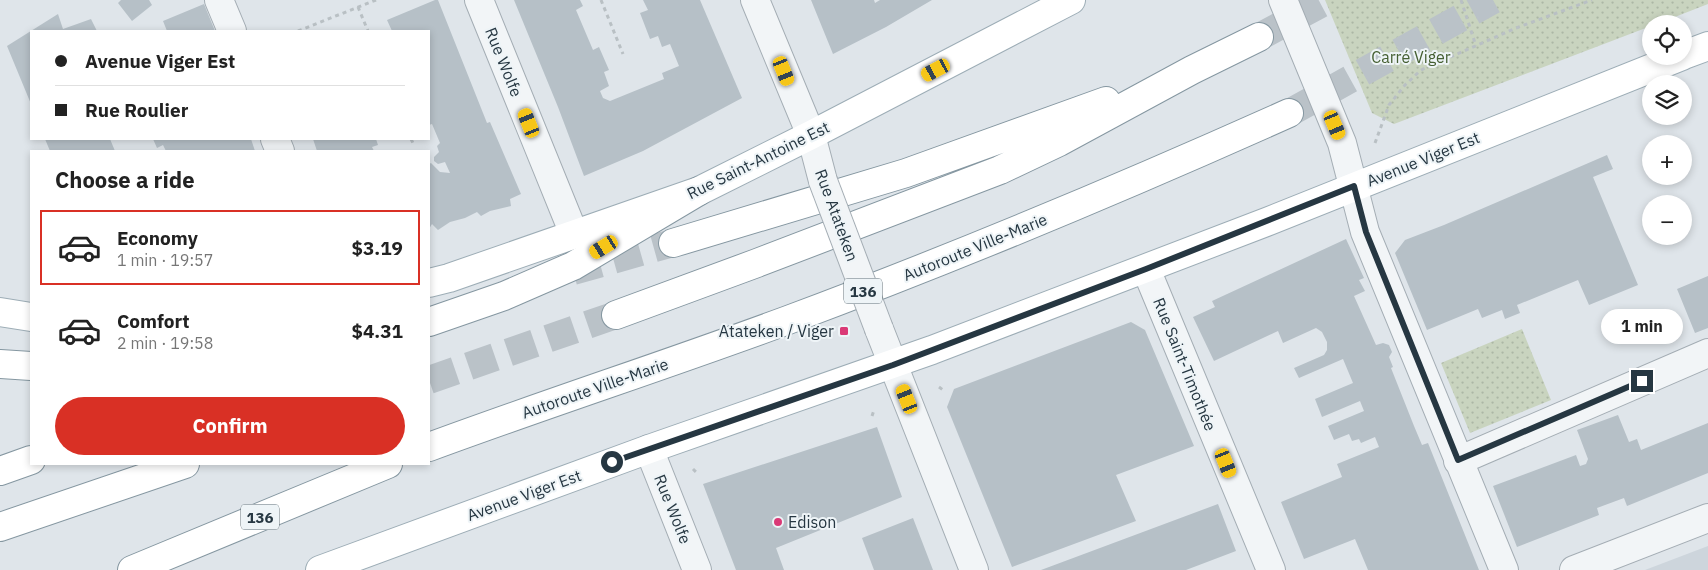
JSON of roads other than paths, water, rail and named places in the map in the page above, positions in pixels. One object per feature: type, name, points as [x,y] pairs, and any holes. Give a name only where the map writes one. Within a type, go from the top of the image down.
[{"type":"main road","name":"Rue Saint-Antoine Est","points":[[430,283],[449,278],[699,191],[811,135],[1038,7],[1071,0]]},
{"type":"main road","points":[[616,315],[1000,170],[1059,142],[1192,70],[1259,37]]},
{"type":"main road","name":"Avenue Viger Est","points":[[1692,52],[1708,46]]},
{"type":"main road","name":"Avenue Viger Est","points":[[320,570],[649,449],[893,365],[1146,269],[1660,65]]},
{"type":"main road","points":[[673,243],[906,173],[1192,70]]},
{"type":"main road","name":"Autoroute Ville-Marie","points":[[430,447],[787,320],[933,264],[1128,185],[1289,113]]},
{"type":"main road","points":[[430,322],[504,296],[573,266],[699,191]]},
{"type":"main road","points":[[0,312],[30,317]]},
{"type":"main road","points":[[0,364],[30,366]]},
{"type":"main road","points":[[0,471],[30,460]]},
{"type":"main road","points":[[0,527],[182,465]]},
{"type":"main road","name":"136","points":[[132,570],[386,465]]},
{"type":"street","points":[[219,0],[232,30]]},
{"type":"street","name":"Rue Wolfe","points":[[479,0],[574,234]]},
{"type":"street","name":"Rue Atateken","points":[[755,0],[811,135],[823,181],[974,570]]},
{"type":"street","points":[[1283,0],[1342,143],[1366,232],[1504,570]]},
{"type":"street","name":"Rue Saint-Timothée","points":[[1146,269],[1271,570]]},
{"type":"street","points":[[1458,460],[1708,353]]},
{"type":"street","name":"Rue Wolfe","points":[[649,449],[697,570]]},
{"type":"street","points":[[1574,570],[1708,518]]},
{"type":"tunnel","points":[[1259,37],[1328,0]]},
{"type":"tunnel","points":[[1289,113],[1493,0]]},
{"type":"tunnel","points":[[573,271],[673,243]]},
{"type":"tunnel","points":[[430,380],[616,315]]},
{"type":"place","name":"Atateken / Viger","points":[[844,331]]},
{"type":"place","name":"Edison","points":[[778,522]]},
{"type":"park label","name":"Carré Viger","points":[[1411,57]]}]
